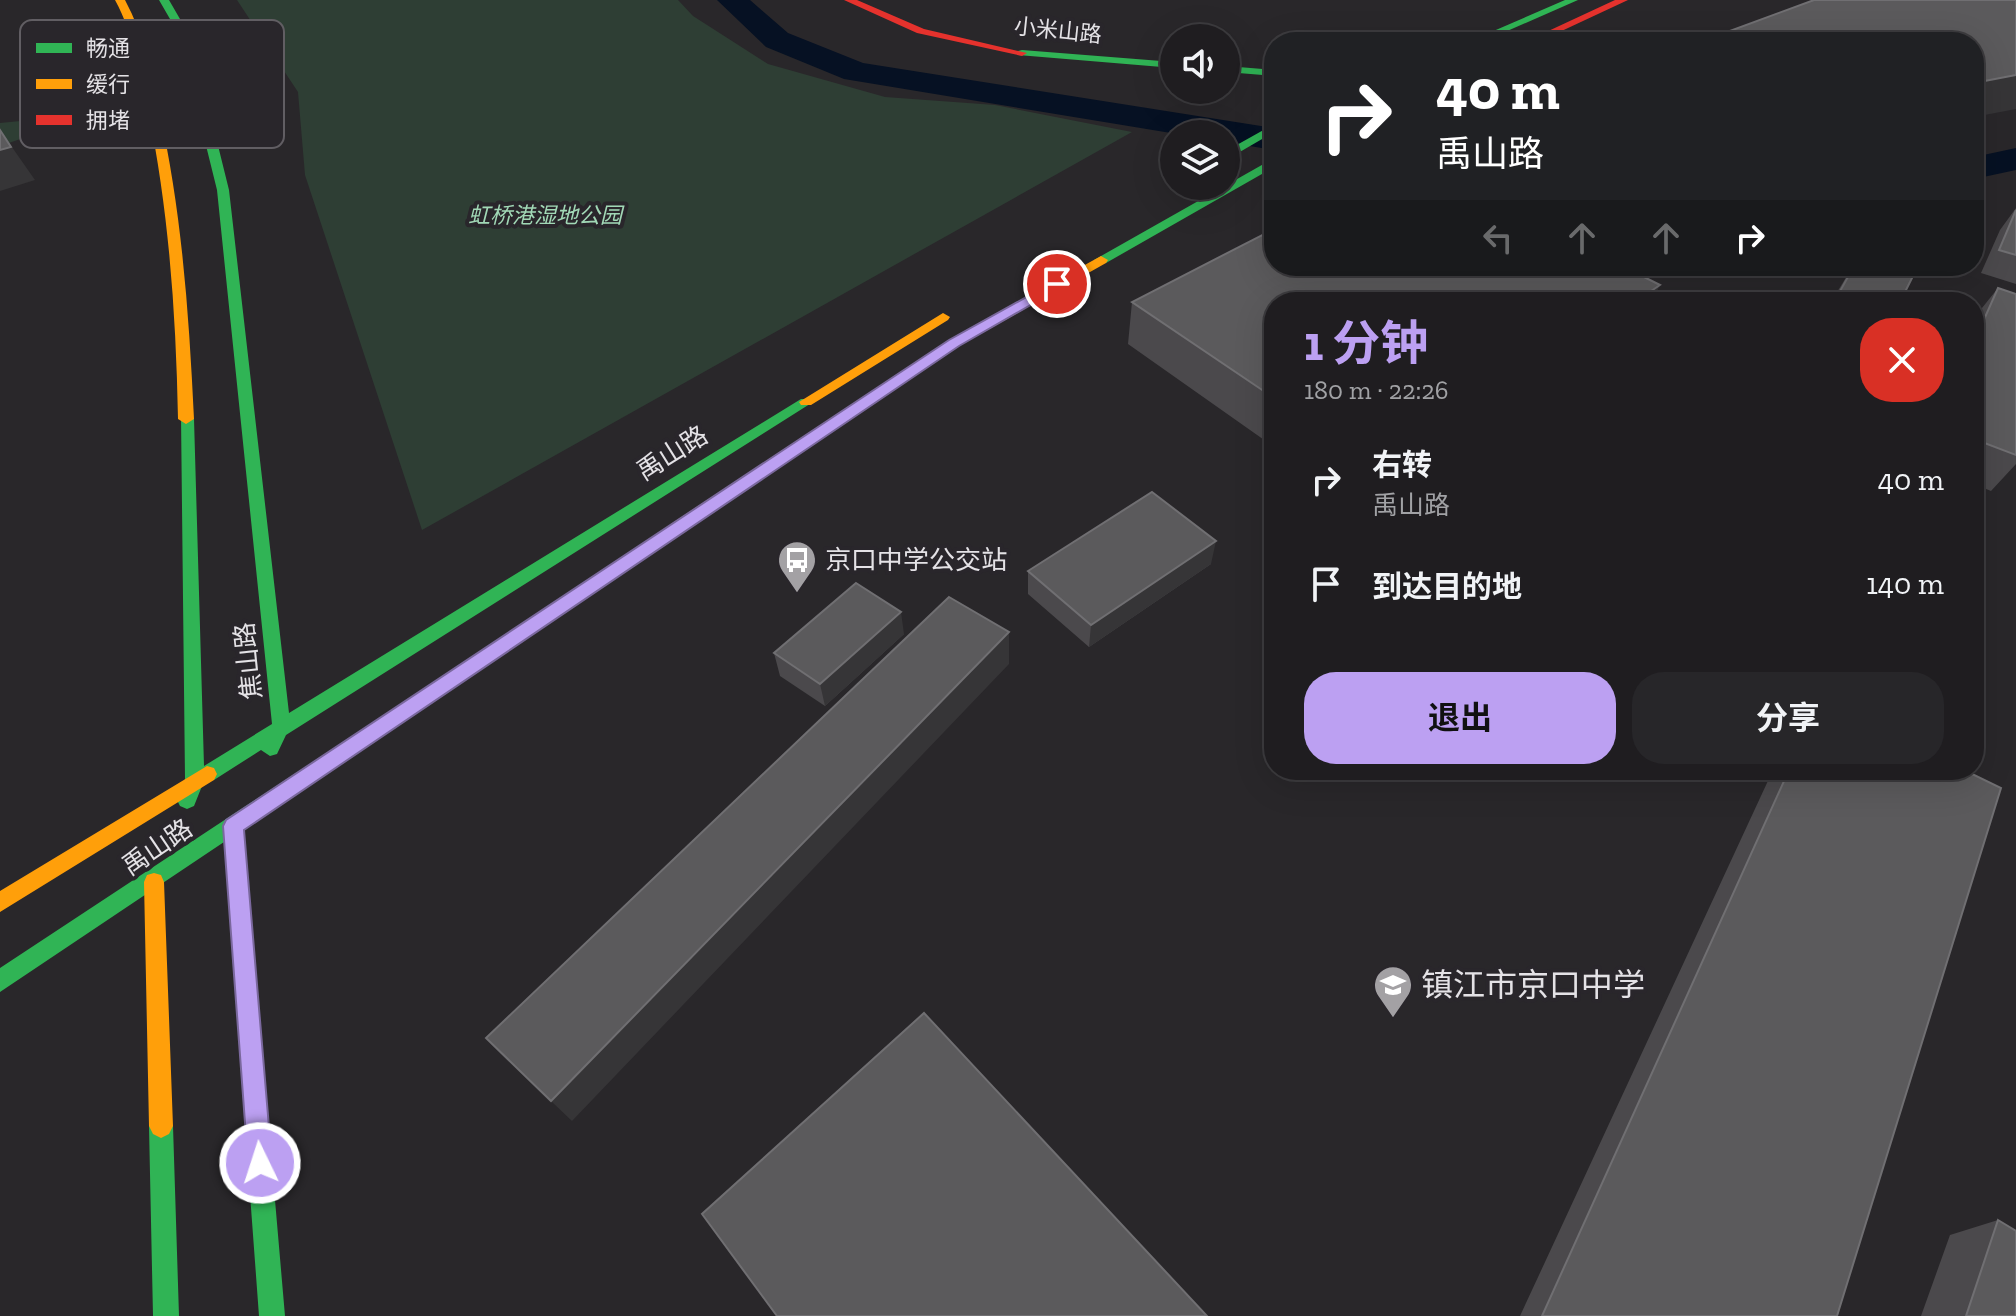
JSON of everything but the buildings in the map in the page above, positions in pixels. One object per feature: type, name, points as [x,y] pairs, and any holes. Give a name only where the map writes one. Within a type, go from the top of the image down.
[{"type":"main road","name":"焦山路","points":[[120,0],[132,20]]},
{"type":"main road","name":"焦山路","points":[[164,0],[175,20]]},
{"type":"main road","name":"小米山路","points":[[849,0],[921,31],[1028,54],[1160,64]]},
{"type":"main road","points":[[1497,32],[1573,0]]},
{"type":"main road","points":[[1551,32],[1623,0]]},
{"type":"main road","points":[[1240,70],[1264,72]]},
{"type":"main road","points":[[1240,148],[1264,133]]},
{"type":"main road","name":"焦山路","points":[[162,148],[183,308],[195,779],[177,823]]},
{"type":"main road","name":"焦山路","points":[[213,148],[223,190],[281,725],[261,768]]},
{"type":"main road","name":"禹山路","points":[[0,981],[154,882],[954,343],[1264,167]]},
{"type":"main road","name":"禹山路","points":[[0,902],[281,725],[960,307]]},
{"type":"main road","points":[[247,797],[233,826],[272,1316]]},
{"type":"main road","points":[[166,852],[154,882],[166,1316]]},
{"type":"green space","name":"虹桥港湿地公园","points":[[237,0],[678,0],[693,16],[768,64],[885,97],[995,105],[1132,132],[422,530],[305,175],[298,92],[284,71],[284,20],[250,20]]},
{"type":"green space","points":[[20,121],[20,139],[0,146],[0,123]]},
{"type":"waterway","points":[[732,0],[777,40],[856,72],[1264,137]]},
{"type":"waterway","points":[[1984,166],[2016,159]]},
{"type":"traffic: fast","points":[[164,0],[175,20]]},
{"type":"traffic: fast","points":[[1497,32],[1573,0]]},
{"type":"traffic: fast","points":[[1022,53],[1160,64]]},
{"type":"traffic: fast","points":[[1240,70],[1264,72]]},
{"type":"traffic: fast","points":[[1240,148],[1264,133]]},
{"type":"traffic: fast","points":[[213,148],[223,190],[281,725],[270,748]]},
{"type":"traffic: fast","points":[[1101,260],[1264,168]]},
{"type":"traffic: fast","points":[[207,774],[806,402]]},
{"type":"traffic: fast","points":[[186,419],[195,779],[187,800]]},
{"type":"traffic: fast","points":[[0,981],[677,528]]},
{"type":"traffic: fast","points":[[233,826],[272,1316]]},
{"type":"traffic: fast","points":[[161,1126],[166,1316]]},
{"type":"traffic: slow","points":[[120,0],[130,20]]},
{"type":"traffic: slow","points":[[162,148],[180,296],[186,419]]},
{"type":"traffic: slow","points":[[677,528],[954,343],[1101,260]]},
{"type":"traffic: slow","points":[[806,402],[943,317]]},
{"type":"traffic: slow","points":[[0,902],[207,774]]},
{"type":"traffic: slow","points":[[154,882],[161,1126]]},
{"type":"traffic: jam","points":[[849,0],[921,31],[1022,53]]},
{"type":"traffic: jam","points":[[1551,32],[1623,0]]},
{"type":"place","name":"京口中学公交站","points":[[797,594]]},
{"type":"place","name":"镇江市京口中学","points":[[1393,1019]]},
{"type":"route","points":[[260,1163],[233,826],[954,343],[1057,284]]}]
